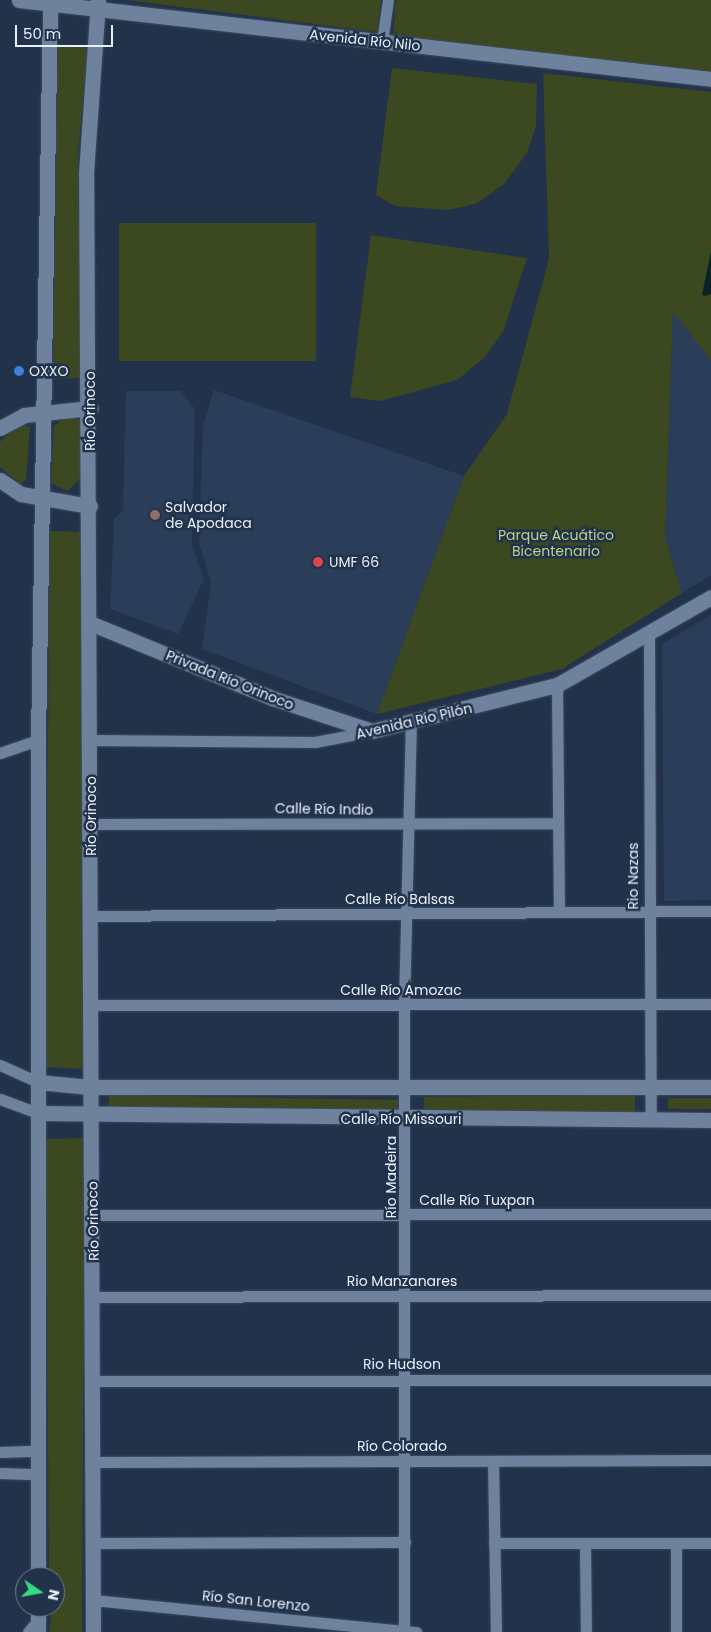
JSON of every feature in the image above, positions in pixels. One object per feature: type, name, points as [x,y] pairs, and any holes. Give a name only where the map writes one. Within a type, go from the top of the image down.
[{"type":"street","name":"Avenida Río Nilo","points":[[19,0],[98,5],[382,42],[711,79]]},
{"type":"street","points":[[382,42],[388,0]]},
{"type":"street","points":[[38,1567],[36,1451],[38,740],[50,2]]},
{"type":"street","name":"Río Orinoco","points":[[93,1632],[94,1215],[90,1116],[91,408],[86,173],[98,5]]},
{"type":"street","points":[[0,428],[24,415],[91,408]]},
{"type":"street","points":[[0,480],[42,500],[90,506]]},
{"type":"street","name":"Avenida Río Pilón","points":[[91,740],[315,742],[372,731],[557,686],[711,597]]},
{"type":"street","name":"Privada Río Orinoco","points":[[90,623],[272,698],[372,731]]},
{"type":"street","name":"Rio Nazas","points":[[649,634],[648,1005],[651,1119]]},
{"type":"street","points":[[557,686],[559,912]]},
{"type":"street","name":"Río Madeira","points":[[404,1631],[406,1215],[404,1005],[411,722]]},
{"type":"street","points":[[0,753],[38,740]]},
{"type":"street","name":"Calle Río Indio","points":[[91,824],[407,825],[557,823]]},
{"type":"street","name":"Calle Río Balsas","points":[[90,916],[711,910]]},
{"type":"street","name":"Calle Río Amozac","points":[[90,1005],[711,1004]]},
{"type":"street","points":[[0,1065],[38,1082],[90,1087],[711,1087]]},
{"type":"street","points":[[0,1099],[38,1113]]},
{"type":"street","name":"Calle Río Missouri","points":[[38,1113],[90,1116],[405,1120],[711,1120]]},
{"type":"street","name":"Calle Río Tuxpan","points":[[94,1215],[711,1214]]},
{"type":"street","name":"Rio Manzanares","points":[[93,1297],[711,1294]]},
{"type":"street","name":"Rio Hudson","points":[[93,1381],[711,1380]]},
{"type":"street","points":[[0,1452],[36,1451]]},
{"type":"street","name":"Río Colorado","points":[[93,1462],[711,1460]]},
{"type":"street","points":[[493,1462],[496,1632]]},
{"type":"street","points":[[0,1473],[36,1474]]},
{"type":"street","points":[[93,1543],[405,1542]]},
{"type":"street","points":[[494,1543],[711,1543]]},
{"type":"street","points":[[585,1543],[586,1632]]},
{"type":"street","points":[[676,1543],[676,1632]]},
{"type":"street","name":"Río San Lorenzo","points":[[93,1600],[416,1632]]},
{"type":"street","points":[[28,1632],[38,1619]]},
{"type":"shaded area","points":[[711,251],[711,294],[706,296],[702,295]]},
{"type":"shaded area","points":[[673,311],[711,360],[711,575],[682,593],[665,537]]},
{"type":"shaded area","name":"UMF 66","points":[[214,390],[464,476],[377,714],[202,649],[211,582],[199,543],[203,425]]},
{"type":"shaded area","name":"Salvador de Apodaca","points":[[126,391],[181,391],[195,409],[192,545],[204,579],[178,634],[110,609],[114,519],[123,511]]},
{"type":"shaded area","points":[[711,615],[711,900],[664,901],[662,644]]},
{"type":"green space","points":[[126,0],[381,0],[377,32]]},
{"type":"green space","points":[[396,0],[711,0],[711,76],[400,41],[393,34]]},
{"type":"green space","points":[[58,44],[88,46],[78,153],[81,378],[53,379]]},
{"type":"green space","points":[[392,68],[537,84],[536,126],[527,153],[504,184],[476,204],[447,210],[395,206],[376,195]]},
{"type":"green space","name":"Parque Acuático Bicentenario","points":[[543,73],[711,92],[711,360],[673,312],[665,537],[682,593],[562,669],[377,714],[464,476],[507,414],[549,259]]},
{"type":"green space","points":[[119,223],[316,223],[316,361],[119,361]]},
{"type":"green space","points":[[371,235],[527,258],[503,332],[484,358],[457,380],[380,401],[350,397]]},
{"type":"green space","points":[[67,416],[80,420],[83,477],[67,491],[51,483],[54,426]]},
{"type":"green space","points":[[19,423],[30,427],[26,480],[20,484],[0,467],[0,442]]},
{"type":"green space","points":[[50,531],[82,532],[84,1069],[45,1067]]},
{"type":"green space","points":[[109,1095],[398,1100],[398,1112],[109,1107]]},
{"type":"green space","points":[[635,1095],[635,1113],[424,1112],[424,1097]]},
{"type":"green space","points":[[668,1098],[711,1098],[711,1109],[668,1109]]},
{"type":"green space","points":[[85,1138],[82,1632],[49,1632],[51,1617],[65,1617],[65,1567],[49,1567],[46,1139]]},
{"type":"place","name":"OXXO","points":[[19,371]]},
{"type":"place","name":"Salvador de Apodaca","points":[[155,515]]},
{"type":"place","name":"UMF 66","points":[[318,562]]}]
